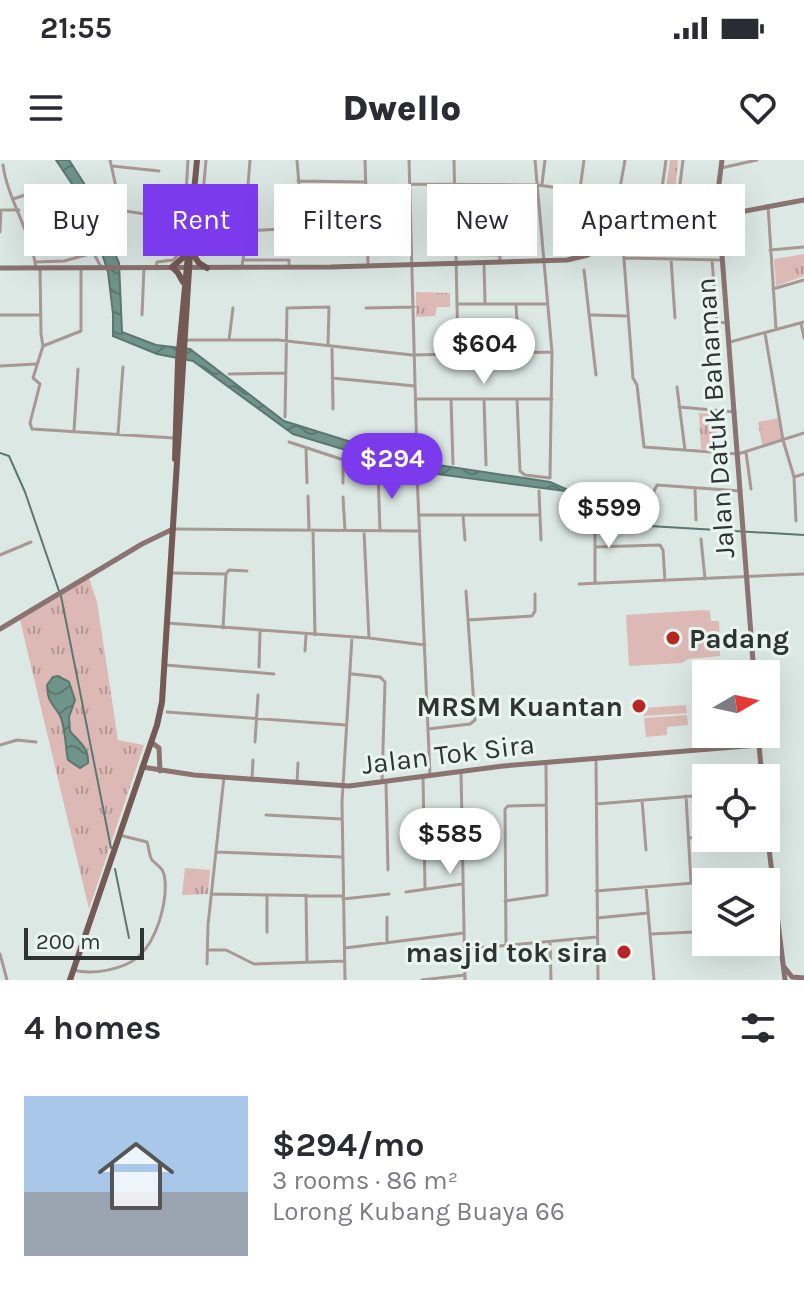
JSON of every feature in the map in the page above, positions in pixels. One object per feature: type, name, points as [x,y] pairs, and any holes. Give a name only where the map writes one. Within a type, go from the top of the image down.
[{"type":"main road","points":[[196,184],[197,160]]},
{"type":"main road","points":[[184,289],[180,275],[172,267],[187,256]]},
{"type":"main road","points":[[184,345],[184,289],[190,256]]},
{"type":"main road","points":[[192,256],[207,268]]},
{"type":"main road","points":[[176,464],[174,438],[188,268]]},
{"type":"main road","points":[[70,980],[162,702],[181,362]]},
{"type":"street","points":[[110,160],[120,205],[125,211],[143,214]]},
{"type":"street","points":[[186,184],[188,160]]},
{"type":"street","points":[[204,184],[206,160]]},
{"type":"street","points":[[248,184],[250,160]]},
{"type":"street","points":[[297,160],[298,184]]},
{"type":"street","points":[[298,181],[366,182],[365,160]]},
{"type":"street","points":[[409,160],[410,184]]},
{"type":"street","points":[[453,184],[454,160]]},
{"type":"street","points":[[517,399],[520,471],[525,475],[552,477],[552,352],[535,160]]},
{"type":"street","points":[[539,186],[545,160]]},
{"type":"street","points":[[581,184],[584,160]]},
{"type":"street","points":[[621,184],[625,160]]},
{"type":"street","points":[[662,184],[666,160]]},
{"type":"street","points":[[680,184],[683,160]]},
{"type":"street","name":"Jalan Datuk Bahaman","points":[[720,184],[722,160]]},
{"type":"street","points":[[721,168],[757,160]]},
{"type":"street","points":[[3,165],[24,223]]},
{"type":"street","points":[[112,166],[159,171]]},
{"type":"street","points":[[539,186],[553,187]]},
{"type":"street","points":[[13,199],[24,196]]},
{"type":"street","points":[[745,211],[804,200]]},
{"type":"street","points":[[768,206],[776,329]]},
{"type":"street","points":[[0,232],[1,210],[19,210]]},
{"type":"street","points":[[411,211],[417,458]]},
{"type":"street","points":[[242,268],[247,231],[274,229]]},
{"type":"street","points":[[770,250],[804,247]]},
{"type":"street","points":[[34,256],[43,346],[33,378],[40,384],[30,423],[32,429],[174,438]]},
{"type":"street","points":[[37,266],[82,256]]},
{"type":"street","points":[[95,256],[104,267]]},
{"type":"street","points":[[0,268],[144,268],[175,256]]},
{"type":"street","points":[[368,256],[368,266]]},
{"type":"street","points":[[456,256],[458,353]]},
{"type":"street","points":[[499,256],[500,262]]},
{"type":"street","points":[[157,265],[188,268],[368,266],[546,261],[585,256]]},
{"type":"street","name":"Jalan Datuk Bahaman","points":[[722,256],[753,660]]},
{"type":"street","points":[[722,260],[625,258],[633,378],[637,385],[644,447],[738,454],[804,433]]},
{"type":"street","points":[[671,259],[675,318]]},
{"type":"street","points":[[243,260],[289,260],[289,267]]},
{"type":"street","points":[[712,260],[717,322],[728,323]]},
{"type":"street","points":[[484,263],[485,304]]},
{"type":"street","points":[[43,346],[81,331],[81,268]]},
{"type":"street","points":[[142,315],[144,268]]},
{"type":"street","points":[[584,270],[596,375]]},
{"type":"street","points":[[772,290],[804,280]]},
{"type":"street","points":[[457,304],[548,304]]},
{"type":"street","points":[[516,305],[519,353]]},
{"type":"street","points":[[285,417],[287,308],[327,307],[331,312],[333,409]]},
{"type":"street","points":[[366,308],[414,307]]},
{"type":"street","points":[[229,340],[233,308]]},
{"type":"street","points":[[0,315],[40,315]]},
{"type":"street","points":[[591,315],[628,316]]},
{"type":"street","points":[[457,321],[517,322]]},
{"type":"street","points":[[730,342],[803,322],[804,338]]},
{"type":"street","points":[[765,333],[783,440],[794,477],[796,521]]},
{"type":"street","points":[[184,345],[229,340],[285,340],[415,355],[552,352]]},
{"type":"street","points":[[0,366],[37,364]]},
{"type":"street","points":[[118,434],[123,367]]},
{"type":"street","points":[[74,431],[78,369]]},
{"type":"street","points":[[229,374],[285,373]]},
{"type":"street","points":[[332,378],[415,386]]},
{"type":"street","points":[[677,387],[685,450]]},
{"type":"street","points":[[415,399],[552,399]]},
{"type":"street","points":[[451,399],[453,464]]},
{"type":"street","points":[[484,399],[486,465]]},
{"type":"street","points":[[679,407],[735,412]]},
{"type":"street","points":[[289,442],[417,484]]},
{"type":"street","points":[[306,448],[307,483]]},
{"type":"street","points":[[746,452],[751,489]]},
{"type":"street","points":[[343,460],[343,483]]},
{"type":"street","points":[[378,472],[380,531]]},
{"type":"street","points":[[417,474],[428,729],[425,889]]},
{"type":"street","points":[[794,477],[804,474]]},
{"type":"street","points":[[655,515],[654,491],[657,485],[741,491]]},
{"type":"street","points":[[695,489],[696,520]]},
{"type":"street","points":[[539,491],[541,540]]},
{"type":"street","points":[[308,496],[315,635]]},
{"type":"street","points":[[343,497],[345,530]]},
{"type":"street","points":[[419,515],[540,515]]},
{"type":"street","points":[[463,515],[465,540]]},
{"type":"street","points":[[595,518],[595,583]]},
{"type":"street","points":[[0,629],[142,544],[173,529],[420,531]]},
{"type":"street","points":[[364,531],[369,638]]},
{"type":"street","points":[[701,539],[705,579]]},
{"type":"street","points":[[0,555],[31,542]]},
{"type":"street","points":[[595,547],[660,545],[665,581]]},
{"type":"street","points":[[223,628],[226,574],[229,570],[247,571]]},
{"type":"street","points":[[171,573],[226,574]]},
{"type":"street","points":[[579,584],[804,574]]},
{"type":"street","points":[[428,729],[470,724],[475,720],[466,591]]},
{"type":"street","points":[[468,620],[532,616],[535,594]]},
{"type":"street","points":[[167,623],[425,645]]},
{"type":"street","points":[[259,667],[260,631]]},
{"type":"street","points":[[305,651],[306,634]]},
{"type":"street","points":[[345,980],[342,786],[352,637]]},
{"type":"street","points":[[165,665],[274,674]]},
{"type":"street","points":[[350,674],[380,677],[385,682],[384,782],[388,870]]},
{"type":"street","points":[[255,742],[258,695]]},
{"type":"street","points":[[167,712],[346,725]]},
{"type":"street","points":[[0,745],[17,740],[36,742]]},
{"type":"street","points":[[151,742],[160,751],[160,771]]},
{"type":"street","name":"Jalan Tok Sira","points":[[142,767],[342,786],[461,771],[724,748]]},
{"type":"street","points":[[596,759],[598,980]]},
{"type":"street","points":[[252,779],[253,760]]},
{"type":"street","points":[[297,783],[298,763]]},
{"type":"street","points":[[505,901],[547,895],[546,763]]},
{"type":"street","points":[[422,980],[465,977],[461,771]]},
{"type":"street","points":[[207,964],[224,777]]},
{"type":"street","points":[[596,891],[691,883],[686,796]]},
{"type":"street","points":[[596,804],[692,796]]},
{"type":"street","points":[[642,800],[646,850]]},
{"type":"street","points":[[506,945],[505,809],[508,806],[546,805]]},
{"type":"street","points":[[266,815],[342,819]]},
{"type":"street","points":[[73,970],[86,973],[101,971],[139,957],[151,938],[162,909],[165,880],[161,866],[151,858],[147,842],[119,835]]},
{"type":"street","points":[[216,852],[342,857]]},
{"type":"street","points":[[406,892],[463,884]]},
{"type":"street","points":[[646,887],[654,980]]},
{"type":"street","points":[[211,894],[342,897],[389,894]]},
{"type":"street","points":[[267,895],[267,932]]},
{"type":"street","points":[[306,895],[307,962]]},
{"type":"street","points":[[597,918],[648,913]]},
{"type":"street","points":[[387,917],[387,943]]},
{"type":"street","points":[[650,934],[692,932]]},
{"type":"street","points":[[344,948],[464,933]]},
{"type":"street","points":[[465,949],[597,937]]},
{"type":"street","points":[[550,942],[551,980]]},
{"type":"street","points":[[780,944],[785,980]]},
{"type":"street","points":[[207,950],[226,950],[254,964],[344,961]]},
{"type":"street","points":[[0,954],[7,980]]},
{"type":"street","points":[[782,959],[790,976],[804,978]]},
{"type":"green space","points":[[670,160],[678,160],[676,184],[667,184]]},
{"type":"green space","points":[[804,254],[804,276],[776,286],[774,259]]},
{"type":"green space","points":[[416,292],[450,293],[450,307],[437,307],[435,316],[416,317]]},
{"type":"green space","points":[[699,413],[716,414],[718,450],[701,449]]},
{"type":"green space","points":[[779,418],[782,439],[762,445],[758,422]]},
{"type":"green space","points":[[89,578],[97,602],[118,740],[144,745],[89,909],[20,620]]},
{"type":"green space","name":"Padang","points":[[710,611],[711,621],[719,621],[720,656],[688,659],[682,663],[629,666],[626,615]]},
{"type":"green space","points":[[686,705],[687,713],[644,716],[643,708]]},
{"type":"green space","points":[[687,715],[688,725],[667,727],[667,735],[646,737],[644,718]]},
{"type":"green space","points":[[185,868],[210,870],[208,894],[182,895]]},
{"type":"water","points":[[56,160],[69,160],[84,184],[72,184]]},
{"type":"water","points":[[103,256],[116,256],[119,263],[122,332],[156,345],[190,349],[284,421],[412,461],[550,482],[650,526],[565,491],[415,471],[293,434],[193,361],[157,354],[113,336],[108,272]]},
{"type":"water","points":[[58,676],[69,682],[75,700],[69,717],[70,731],[88,757],[88,763],[80,768],[68,760],[61,719],[48,695],[47,685]]},
{"type":"waterway","points":[[0,453],[9,456],[25,492],[59,591]]},
{"type":"waterway","points":[[649,526],[804,535]]},
{"type":"waterway","points":[[61,596],[111,848]]},
{"type":"waterway","points":[[115,869],[129,938]]},
{"type":"place","name":"Padang","points":[[673,638]]},
{"type":"place","name":"MRSM Kuantan","points":[[639,706]]},
{"type":"place","name":"masjid tok sira","points":[[624,952]]}]
